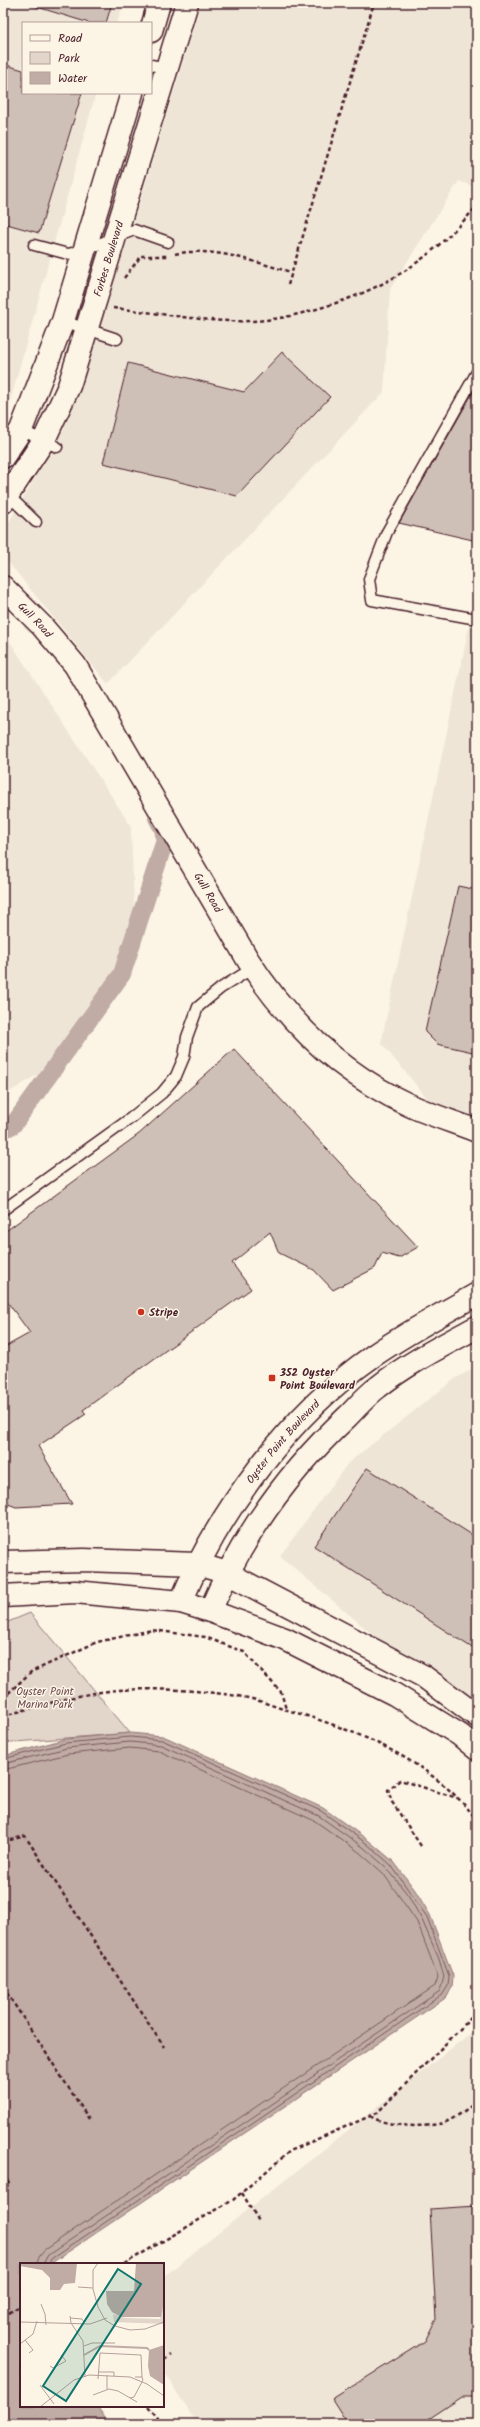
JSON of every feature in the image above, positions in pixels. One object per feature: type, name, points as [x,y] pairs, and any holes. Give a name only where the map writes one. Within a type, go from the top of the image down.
[{"type":"street","points":[[152,28],[159,3]]},
{"type":"street","name":"Forbes Boulevard","points":[[152,94],[159,67],[187,3]]},
{"type":"street","points":[[3,457],[21,430],[63,322],[132,94]]},
{"type":"street","name":"Forbes Boulevard","points":[[6,499],[50,443],[114,238],[152,94]]},
{"type":"street","name":"Gull Road","points":[[3,587],[42,626],[75,665],[253,968],[290,1017],[346,1068],[408,1104],[477,1131]]},
{"type":"street","name":"Oyster Point Boulevard","points":[[182,1602],[197,1564],[250,1478],[277,1445],[326,1395],[372,1357],[477,1294]]},
{"type":"street","points":[[210,1611],[227,1573],[269,1504],[298,1467],[328,1435],[378,1387],[435,1349],[477,1326]]},
{"type":"street","points":[[3,1562],[84,1560],[197,1564],[227,1573],[423,1676],[477,1716]]},
{"type":"street","points":[[3,1596],[75,1592],[182,1602],[285,1639],[400,1697],[474,1741]]},
{"type":"lane","points":[[34,245],[68,254],[84,250],[134,230],[168,242]]},
{"type":"lane","points":[[63,322],[117,339]]},
{"type":"lane","points":[[477,372],[387,532],[368,579],[372,600],[477,619]]},
{"type":"lane","points":[[21,430],[50,443]]},
{"type":"lane","points":[[6,499],[36,522]]},
{"type":"lane","points":[[3,1210],[131,1118],[162,1093],[179,1070],[198,1007],[217,991],[253,968]]},
{"type":"path","points":[[288,285],[374,3]]},
{"type":"path","points":[[112,302],[110,308],[247,322],[304,313],[349,300],[384,284],[437,249],[477,206]]},
{"type":"path","points":[[122,279],[141,256],[162,258],[212,252],[237,257],[291,272]]},
{"type":"path","points":[[3,1698],[31,1672],[38,1668],[97,1642],[152,1630],[205,1636],[244,1652],[281,1692],[286,1709]]},
{"type":"path","points":[[3,1716],[54,1702],[118,1690],[190,1690],[243,1697],[316,1718],[372,1740],[436,1778],[477,1820]]},
{"type":"path","points":[[421,1846],[392,1802],[388,1790],[400,1780],[457,1798]]},
{"type":"path","points":[[3,1842],[25,1836],[164,2046]]},
{"type":"path","points":[[3,1987],[88,2119]]},
{"type":"path","points":[[126,2263],[204,2218],[242,2193],[290,2151],[377,2113],[471,2018],[477,2016]]},
{"type":"path","points":[[370,2116],[380,2122],[394,2125],[442,2123],[452,2119],[477,2102]]},
{"type":"path","points":[[3,2174],[10,2184]]},
{"type":"path","points":[[242,2193],[260,2223]]},
{"type":"path","points":[[3,2317],[20,2306]]},
{"type":"path","points":[[164,2358],[170,2354]]},
{"type":"path","points":[[149,2407],[163,2424]]},
{"type":"shaded area","points":[[3,3],[124,3],[117,22],[22,22],[22,94],[96,94],[9,405],[3,413]]},
{"type":"shaded area","points":[[201,3],[477,3],[477,188],[459,181],[390,289],[384,392],[108,684],[3,556],[3,532],[64,429],[132,227]]},
{"type":"shaded area","points":[[477,589],[477,1124],[442,1116],[381,1043]]},
{"type":"shaded area","points":[[3,631],[131,826],[136,961],[64,1058],[3,1096]]},
{"type":"shaded area","points":[[477,1367],[477,1723],[280,1556],[348,1463],[456,1378]]},
{"type":"shaded area","points":[[477,2028],[477,2424],[197,2424],[164,2373],[164,2276]]},
{"type":"green space","name":"Oyster Point Marina Park","points":[[30,1613],[130,1733],[3,1743],[3,1624]]},
{"type":"water","points":[[130,1733],[163,1736],[323,1808],[368,1840],[394,1862],[415,1890],[430,1915],[453,1976],[452,1987],[447,1997],[51,2263],[20,2263],[20,2407],[98,2407],[109,2424],[3,2424],[3,1756],[65,1739]]},
{"type":"building","points":[[35,3],[112,3],[106,22],[86,22],[34,6]]},
{"type":"building","points":[[3,64],[22,70],[22,94],[82,94],[39,233],[3,223]]},
{"type":"building","points":[[282,352],[330,397],[237,496],[103,463],[128,363],[244,392]]},
{"type":"building","points":[[477,385],[477,541],[399,523]]},
{"type":"building","points":[[458,886],[477,890],[477,1053],[437,1044],[425,1032]]},
{"type":"building","points":[[234,1049],[418,1247],[399,1258],[382,1253],[375,1268],[333,1290],[314,1270],[279,1253],[270,1232],[232,1263],[251,1289],[83,1410],[86,1414],[38,1446],[72,1504],[16,1507],[3,1502],[3,1348],[30,1333],[3,1296],[3,1233],[139,1134]]},
{"type":"building","points":[[367,1468],[477,1538],[477,1651],[314,1546]]},
{"type":"building","points":[[477,2206],[477,2397],[462,2397],[421,2424],[348,2424],[332,2399],[425,2341],[436,2319],[430,2209]]},
{"type":"waterway","points":[[3,1130],[13,1125],[122,974],[165,840],[163,829],[157,818]]},
{"type":"place","name":"Stripe","points":[[141,1312]]},
{"type":"place","name":"352 Oyster Point Boulevard","points":[[272,1378]]}]
